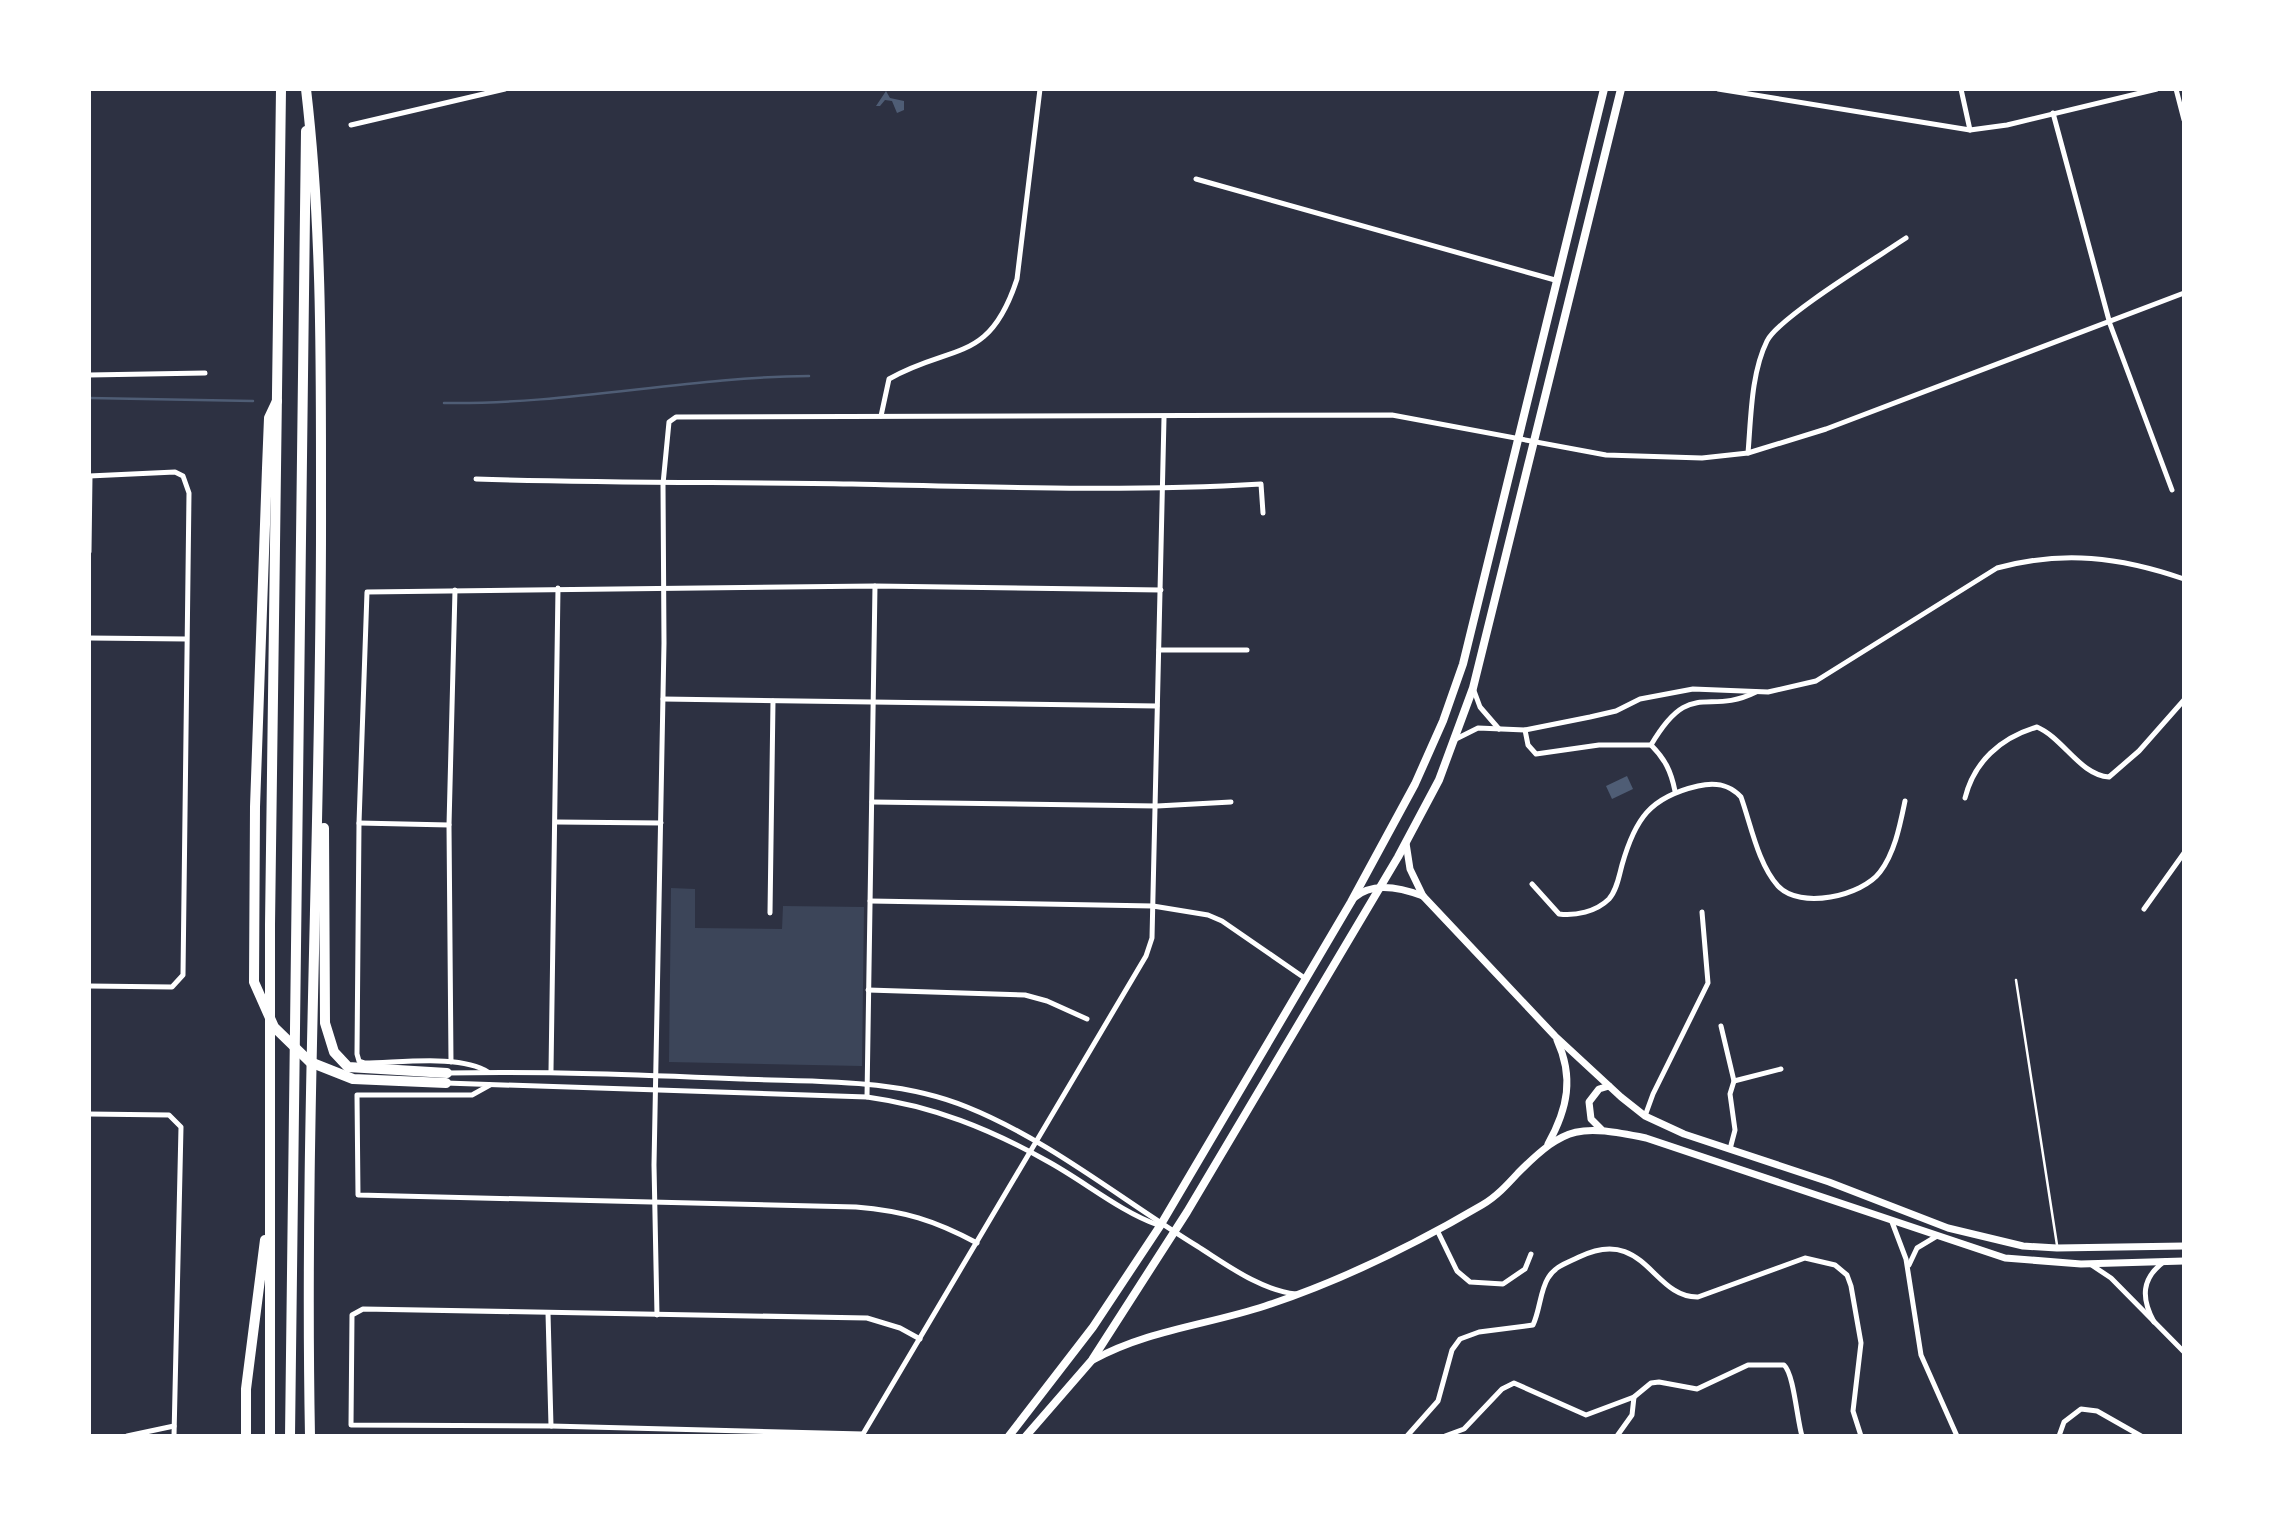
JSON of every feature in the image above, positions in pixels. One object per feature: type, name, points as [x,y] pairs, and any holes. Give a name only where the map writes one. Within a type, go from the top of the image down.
[{"type":"highway","points":[[271,1436],[270,925],[281,89]]},
{"type":"highway","points":[[306,89],[316,174],[322,630],[326,715],[327,1036],[334,1052],[348,1067],[446,1078]]},
{"type":"highway","points":[[290,1436],[306,89]]},
{"type":"highway","points":[[279,394],[269,418],[255,807],[254,982],[274,1027],[310,1062],[353,1079],[446,1078]]},
{"type":"highway","points":[[310,1436],[310,1168],[322,630]]},
{"type":"highway","points":[[246,1436],[246,1389],[270,1198]]},
{"type":"main road","points":[[1009,1436],[1093,1327],[1160,1226],[1393,830],[1443,721],[1463,664],[1555,280],[1604,89]]},
{"type":"main road","points":[[1026,1436],[1092,1360],[1173,1234],[1379,888],[1439,780],[1473,688],[1536,442],[1621,89]]},
{"type":"street","points":[[351,125],[505,89]]},
{"type":"street","points":[[881,416],[889,379],[958,354],[977,342],[996,324],[1009,301],[1017,278],[1040,89]]},
{"type":"street","points":[[1718,89],[1970,130],[2007,125],[2157,89]]},
{"type":"street","points":[[1961,89],[1970,130]]},
{"type":"street","points":[[2176,89],[2184,120]]},
{"type":"street","points":[[2053,113],[2110,324],[2172,490]]},
{"type":"street","points":[[1196,179],[1555,280]]},
{"type":"street","points":[[1748,453],[1760,367],[1768,338],[1793,315],[1906,238]]},
{"type":"street","points":[[657,1315],[655,1202],[663,699],[663,484],[668,422],[676,417],[1164,418],[1392,415],[1606,455],[1702,458],[1748,453],[1826,429],[2110,324],[2184,293]]},
{"type":"street","points":[[89,375],[205,373]]},
{"type":"street","points":[[920,1339],[900,1328],[867,1318],[363,1309],[352,1315],[351,1425],[551,1426],[863,1435],[920,1339],[977,1243],[1034,1142],[1146,956],[1152,938],[1164,418]]},
{"type":"street","points":[[89,552],[90,475],[175,472],[183,477],[189,493],[183,975],[172,987],[89,986]]},
{"type":"street","points":[[475,479],[663,484],[741,482],[1163,489],[1261,484],[1264,513]]},
{"type":"street","points":[[1454,740],[1478,728],[1525,730],[1590,718],[1616,711],[1640,699],[1693,689],[1779,691],[1833,673],[1997,568],[2024,561],[2098,557],[2127,562],[2184,579]]},
{"type":"street","points":[[488,1072],[477,1065],[451,1062],[359,1061],[359,823],[367,592],[875,586],[1161,590]]},
{"type":"street","points":[[867,1097],[875,586]]},
{"type":"street","points":[[551,1071],[558,588]]},
{"type":"street","points":[[451,1062],[449,825],[454,590]]},
{"type":"street","points":[[89,638],[186,639]]},
{"type":"street","points":[[1158,650],[1247,650]]},
{"type":"street","points":[[1473,688],[1480,707],[1499,729]]},
{"type":"street","points":[[1651,745],[1666,721],[1685,705],[1699,701],[1738,699],[1758,691]]},
{"type":"street","points":[[663,699],[1157,706]]},
{"type":"street","points":[[1965,798],[1973,774],[1994,749],[2017,734],[2036,727],[2058,740],[2092,772],[2106,777],[2112,776],[2139,751],[2184,700]]},
{"type":"street","points":[[770,913],[773,701]]},
{"type":"street","points":[[1525,730],[1528,745],[1536,754],[1599,745],[1651,745],[1663,758],[1675,791]]},
{"type":"street","points":[[1532,884],[1559,914],[1577,914],[1599,906],[1609,899],[1617,886],[1632,832],[1642,817],[1675,791],[1705,784],[1721,784],[1734,789],[1741,797],[1769,874],[1787,895],[1803,901],[1847,891],[1878,874],[1898,832],[1905,801]]},
{"type":"street","points":[[872,802],[1157,806],[1231,802]]},
{"type":"street","points":[[556,822],[661,823]]},
{"type":"street","points":[[359,823],[449,825]]},
{"type":"street","points":[[1406,836],[1406,855],[1423,896],[1555,1036],[1646,1116],[1685,1134],[1829,1182],[1948,1228],[2023,1246],[2184,1247]]},
{"type":"street","points":[[2144,909],[2184,853]]},
{"type":"street","points":[[1351,902],[1364,891],[1379,888],[1402,889],[1423,896]]},
{"type":"street","points":[[870,901],[1153,906],[1208,915],[1222,921],[1306,979]]},
{"type":"street","points":[[1646,1116],[1653,1094],[1708,984],[1702,912]]},
{"type":"street","points":[[867,990],[1025,995],[1047,1001],[1087,1019]]},
{"type":"street","points":[[1721,1026],[1734,1081],[1730,1094],[1735,1130],[1730,1149]]},
{"type":"street","points":[[1092,1360],[1157,1333],[1262,1307],[1297,1294],[1377,1261],[1498,1194],[1548,1144],[1560,1119],[1569,1090],[1566,1062],[1555,1036]]},
{"type":"street","points":[[1734,1081],[1781,1069]]},
{"type":"street","points":[[446,1078],[488,1072],[658,1074],[867,1084],[926,1094],[967,1107],[1034,1142],[1173,1234],[1257,1282],[1274,1290],[1297,1294]]},
{"type":"street","points":[[446,1078],[490,1085],[867,1097],[947,1114],[1029,1152],[1146,1221],[1160,1226]]},
{"type":"street","points":[[490,1085],[472,1096],[357,1095],[356,1191],[364,1197],[527,1197],[894,1210],[935,1221],[977,1243]]},
{"type":"street","points":[[1606,1130],[1591,1119],[1589,1107],[1590,1098],[1609,1086]]},
{"type":"street","points":[[89,1114],[169,1115],[181,1127],[174,1436]]},
{"type":"street","points":[[1548,1144],[1581,1130],[1606,1130],[1646,1138],[2005,1258],[2090,1264],[2184,1261]]},
{"type":"street","points":[[1892,1222],[1908,1271],[1921,1356],[1957,1436]]},
{"type":"street","points":[[1437,1230],[1457,1271],[1470,1282],[1491,1286],[1503,1284],[1525,1269],[1531,1254]]},
{"type":"street","points":[[1908,1271],[1917,1248],[1937,1236]]},
{"type":"street","points":[[1407,1436],[1438,1401],[1452,1350],[1460,1339],[1479,1332],[1534,1325],[1546,1281],[1553,1271],[1595,1249],[1638,1257],[1678,1293],[1688,1297],[1698,1297],[1805,1258],[1835,1265],[1847,1275],[1851,1286],[1861,1343],[1853,1411],[1861,1436]]},
{"type":"street","points":[[2159,1330],[2145,1305],[2144,1291],[2152,1272],[2165,1261]]},
{"type":"street","points":[[2090,1264],[2111,1278],[2159,1330],[2184,1352]]},
{"type":"street","points":[[548,1313],[551,1426]]},
{"type":"street","points":[[1445,1436],[1464,1429],[1502,1389],[1514,1382],[1586,1415],[1634,1397],[1651,1383],[1659,1382],[1697,1390],[1748,1364],[1784,1365],[1791,1373],[1795,1413],[1802,1436]]},
{"type":"street","points":[[1617,1436],[1632,1415],[1634,1397]]},
{"type":"street","points":[[2059,1436],[2064,1422],[2081,1409],[2097,1411],[2141,1436]]},
{"type":"street","points":[[127,1436],[174,1426]]},
{"type":"street","points":[[581,1436],[582,1427]]},
{"type":"lane","points":[[2016,980],[2057,1248]]},
{"type":"shaded area","points":[[886,91],[890,98],[904,101],[904,110],[897,113],[892,101],[885,100],[880,106],[876,106]]},
{"type":"shaded area","points":[[1627,776],[1633,789],[1612,799],[1606,786]]},
{"type":"shaded area","points":[[671,888],[695,889],[695,928],[782,929],[783,906],[864,907],[862,1066],[669,1062]]},
{"type":"waterway","points":[[444,403],[536,400],[718,381],[809,376]]},
{"type":"waterway","points":[[89,398],[253,401]]}]
